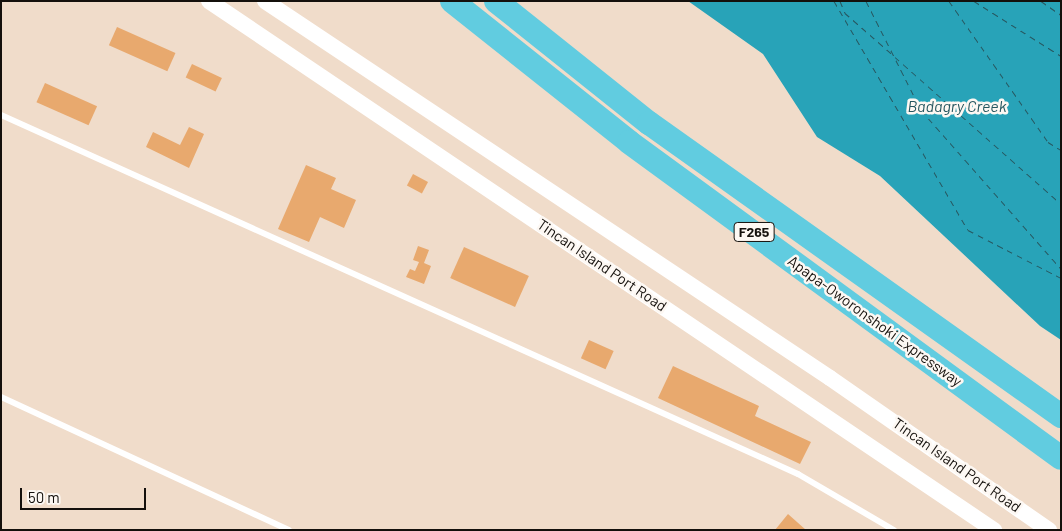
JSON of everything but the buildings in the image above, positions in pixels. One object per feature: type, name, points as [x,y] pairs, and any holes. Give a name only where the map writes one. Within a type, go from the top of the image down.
[{"type":"highway","name":"Apapa-Oworonshoki Expressway","points":[[452,1],[629,142],[1061,458]]},
{"type":"highway","name":"Apapa-Oworonshoki Expressway","points":[[496,1],[649,122],[1061,416]]},
{"type":"street","name":"Tincan Island Port Road","points":[[208,1],[994,530]]},
{"type":"street","name":"Tincan Island Port Road","points":[[265,1],[838,383],[1050,530]]},
{"type":"lane","points":[[1,115],[798,474],[894,530]]},
{"type":"lane","points":[[1,397],[289,530]]},
{"type":"shaded area","points":[[1,1],[730,1],[829,144],[880,176],[1040,326],[1061,340],[1061,530],[1,530]]},
{"type":"water","name":"Badagry Creek","points":[[688,1],[1061,1],[1061,340],[1040,326],[880,176],[817,137],[763,54]]},
{"type":"ferry route","points":[[834,1],[968,230],[1061,278]]},
{"type":"ferry route","points":[[840,1],[845,13],[892,54]]},
{"type":"ferry route","points":[[866,1],[921,110],[1061,269]]},
{"type":"ferry route","points":[[949,1],[1048,142],[1061,150]]},
{"type":"ferry route","points":[[974,1],[1061,56]]},
{"type":"ferry route","points":[[1041,1],[1061,15]]},
{"type":"ferry route","points":[[895,57],[1061,204]]}]
